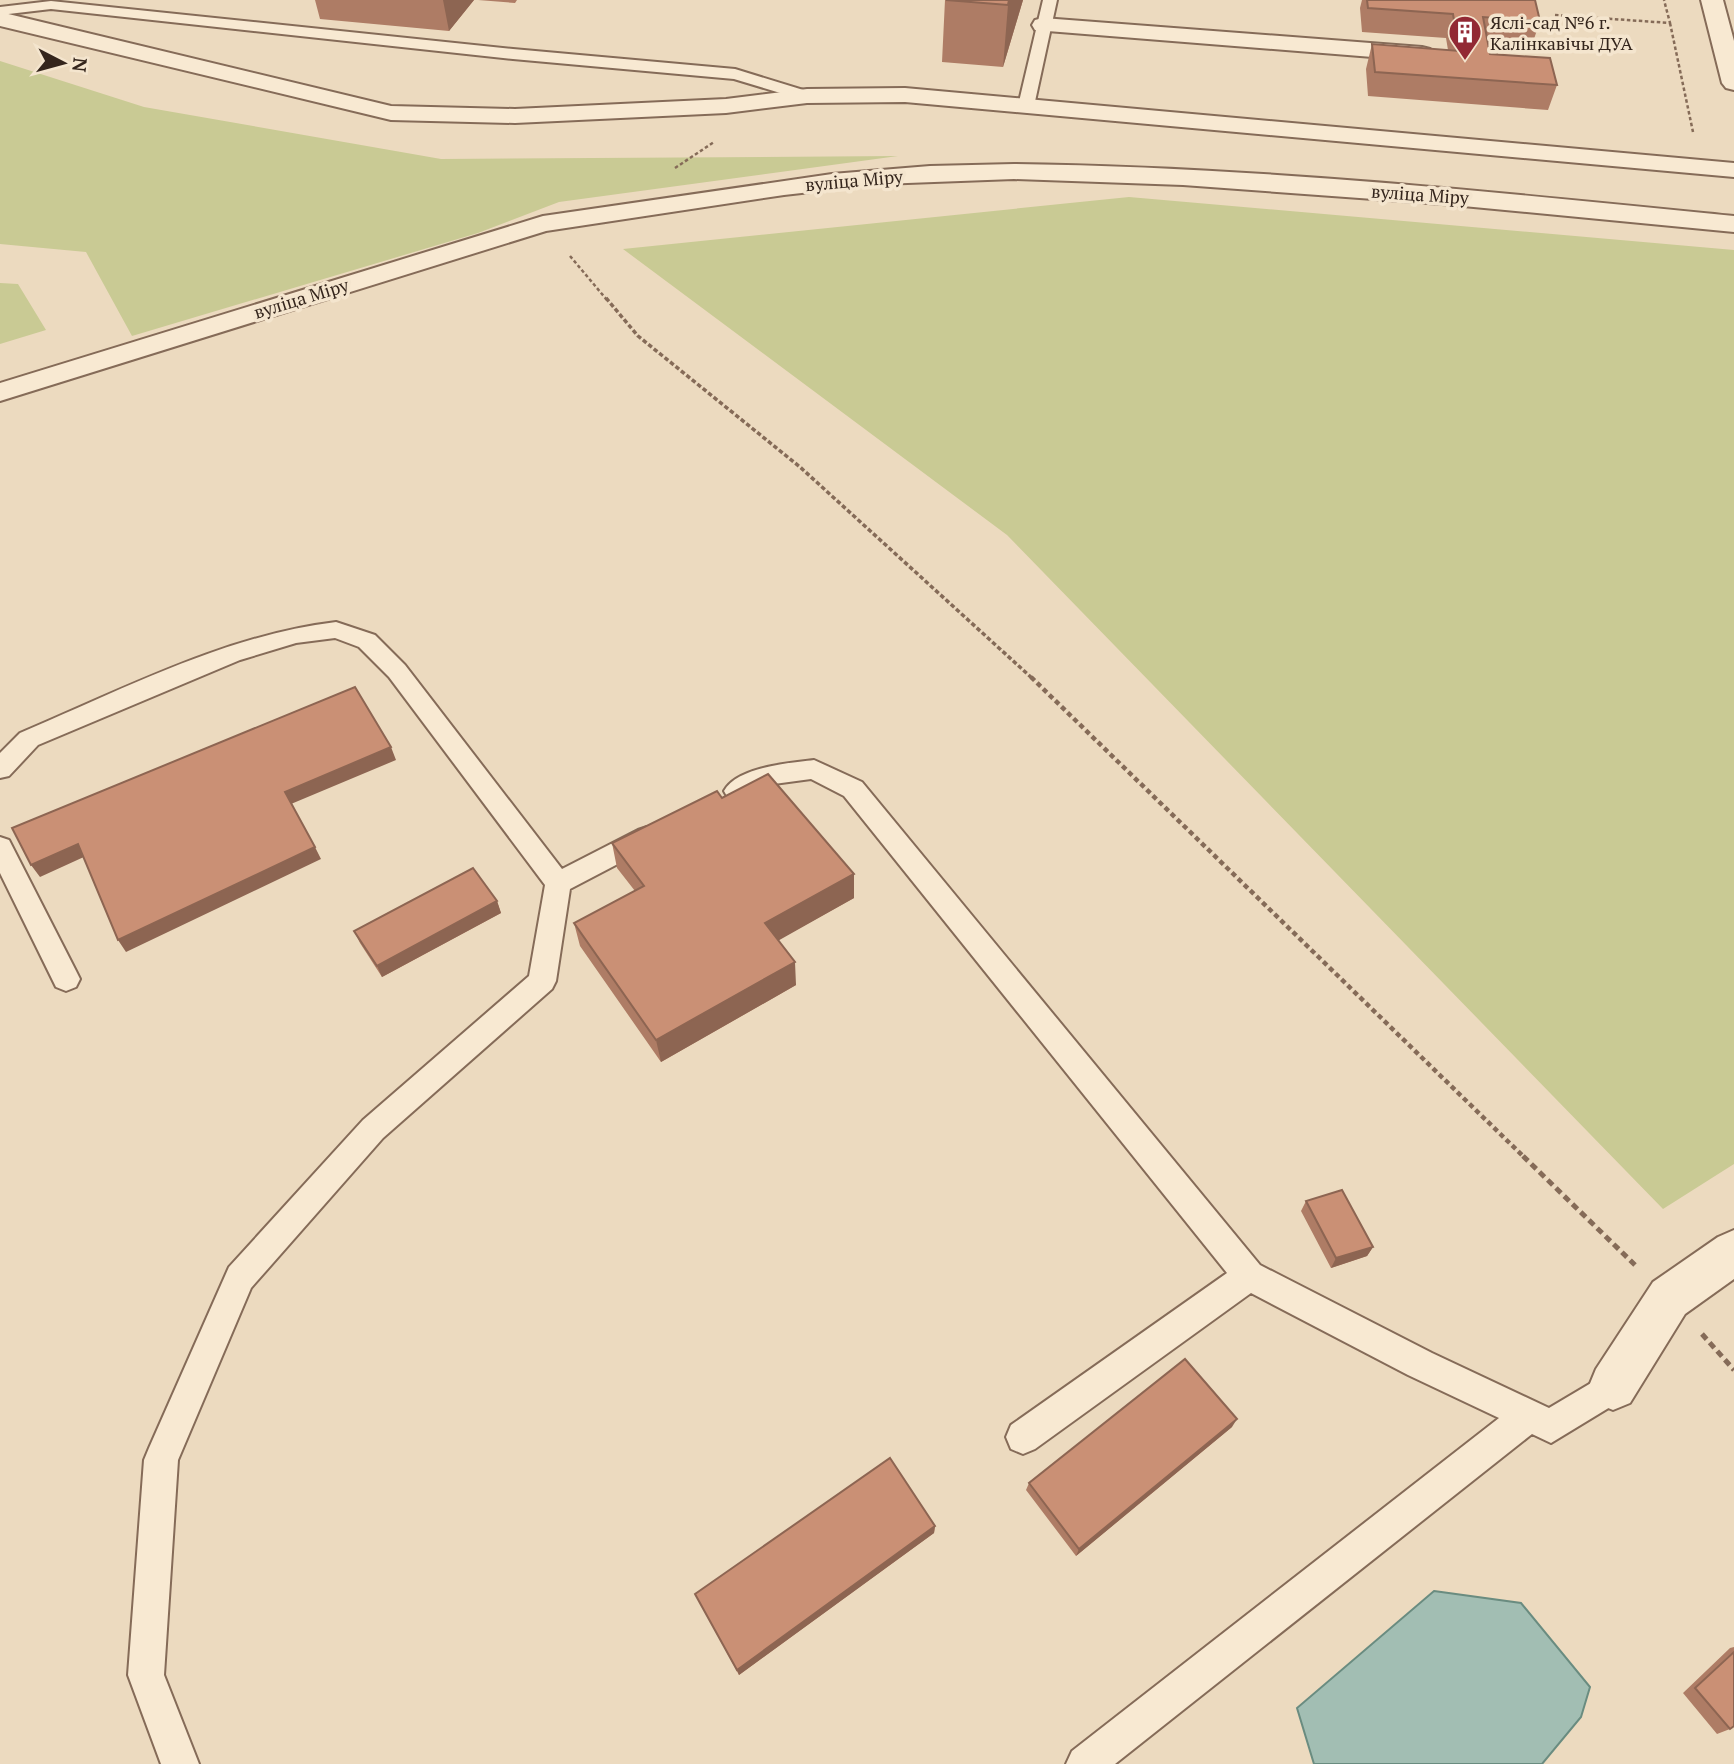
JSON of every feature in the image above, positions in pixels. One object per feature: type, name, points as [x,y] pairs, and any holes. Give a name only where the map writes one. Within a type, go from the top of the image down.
[{"type":"street","points":[[1721,11],[1734,83]]},
{"type":"street","points":[[0,19],[391,113],[516,116],[726,106],[807,96],[905,95],[1734,170]]},
{"type":"street","points":[[1044,25],[1449,56]]},
{"type":"street","name":"вуліца Міру","points":[[0,392],[542,224],[623,214],[708,197],[877,178],[930,173],[1110,172],[1502,200],[1734,224]]},
{"type":"street","points":[[1613,1386],[1669,1298],[1734,1252]]},
{"type":"lane","points":[[1026,106],[1050,0]]},
{"type":"lane","points":[[0,11],[51,5],[513,54],[735,74],[807,96]]},
{"type":"lane","points":[[0,769],[29,739],[232,654],[295,635],[336,630],[367,640],[397,671],[558,883],[541,981],[373,1129],[240,1278],[161,1460],[146,1675],[180,1764]]},
{"type":"lane","points":[[720,800],[770,775],[814,769],[853,789],[1250,1276],[1420,1364],[1551,1426],[1613,1386]]},
{"type":"lane","points":[[558,883],[670,825]]},
{"type":"lane","points":[[0,847],[66,979]]},
{"type":"lane","points":[[1023,1437],[1250,1276]]},
{"type":"lane","points":[[1085,1764],[1530,1415]]},
{"type":"path","points":[[1664,0],[1701,167]]},
{"type":"path","points":[[1555,15],[1670,23]]},
{"type":"path","points":[[542,224],[638,336],[800,467],[989,636],[1669,1298]]},
{"type":"green space","points":[[0,61],[144,107],[441,159],[898,156],[559,202],[478,233],[132,336],[86,252],[0,244]]},
{"type":"green space","points":[[1129,197],[1734,250],[1734,1164],[1663,1209],[1007,535],[623,249]]},
{"type":"green space","points":[[0,283],[18,284],[46,330],[0,344]]},
{"type":"shaded area","points":[[1434,1591],[1521,1603],[1590,1687],[1581,1717],[1542,1764],[1314,1764],[1297,1708]]},
{"type":"building","points":[[946,0],[1009,0],[1008,5]]},
{"type":"building","points":[[1367,0],[1535,0],[1540,21],[1483,17],[1490,54],[1550,58],[1557,85],[1375,72],[1372,44],[1459,51],[1453,14],[1368,8]]},
{"type":"building","points":[[355,687],[391,747],[285,792],[315,847],[118,940],[78,844],[31,865],[12,828]]},
{"type":"building","points":[[768,774],[854,874],[765,923],[795,962],[656,1040],[574,923],[644,886],[612,843],[717,791],[722,798]]},
{"type":"building","points":[[473,868],[497,901],[377,966],[354,931]]},
{"type":"building","points":[[1342,1190],[1373,1247],[1336,1258],[1306,1201]]},
{"type":"building","points":[[1185,1359],[1237,1419],[1079,1549],[1029,1483]]},
{"type":"building","points":[[890,1458],[935,1526],[737,1670],[695,1594]]},
{"type":"building","points":[[1734,1652],[1734,1726],[1730,1729],[1695,1688]]},
{"type":"place","name":"Яслі-сад №6 г. Калінкавічы ДУА","points":[[1465,62]]}]
